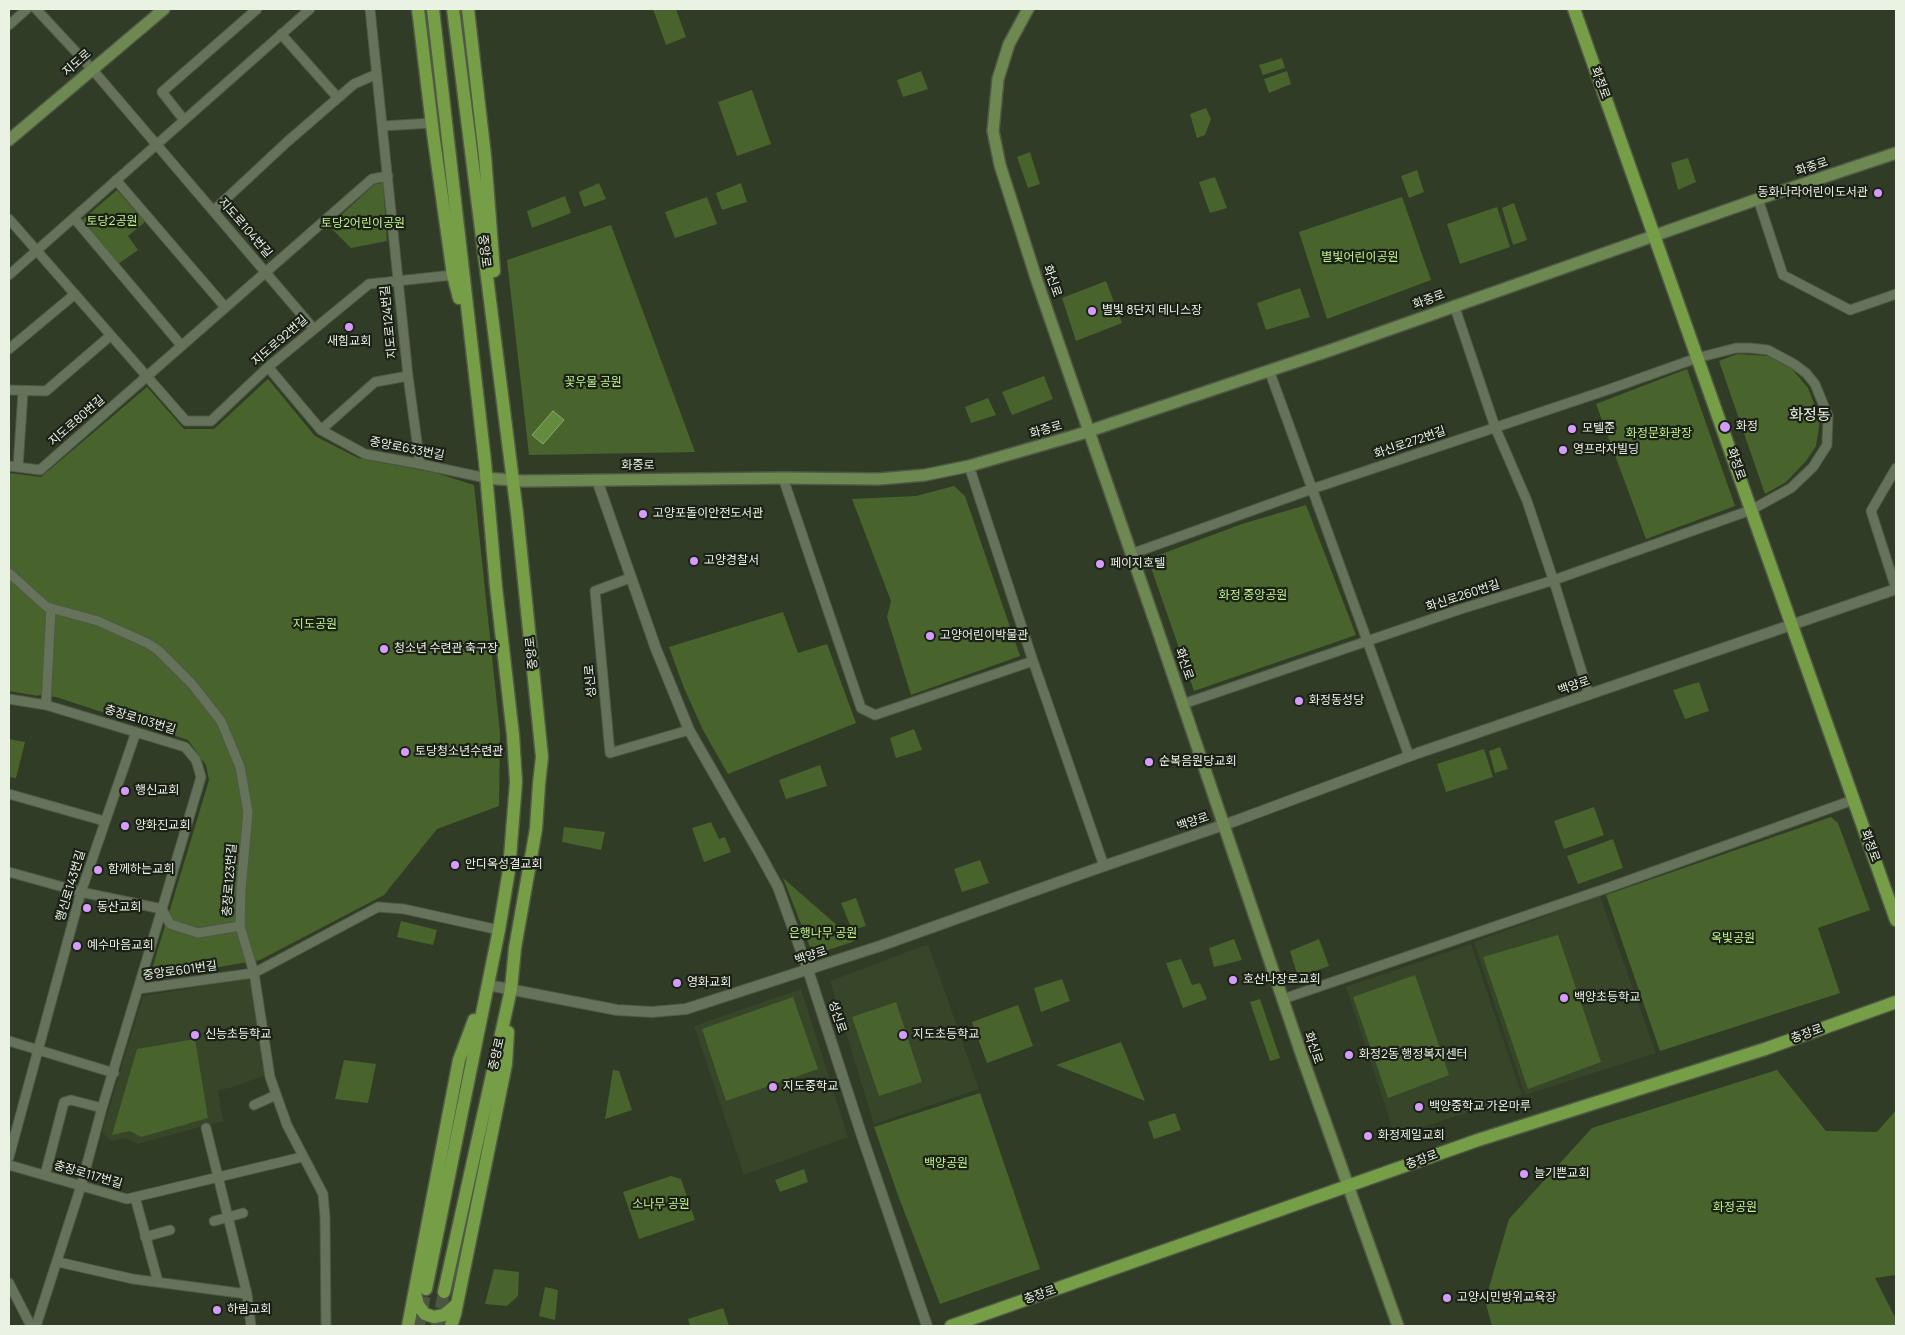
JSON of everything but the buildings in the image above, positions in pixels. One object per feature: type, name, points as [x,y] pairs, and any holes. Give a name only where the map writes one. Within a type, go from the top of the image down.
[{"type":"main road","name":"지도로","points":[[9,140],[164,9]]},
{"type":"main road","points":[[418,9],[454,275],[472,347]]},
{"type":"main road","name":"중앙로","points":[[408,1326],[412,1307],[420,1290],[459,1060],[488,985],[499,930],[509,870],[516,782],[514,734],[496,587],[472,347],[433,9]]},
{"type":"main road","name":"중앙로","points":[[444,1292],[512,990],[515,948],[536,828],[542,757],[518,523],[453,9]]},
{"type":"main road","points":[[468,9],[485,156],[492,237],[499,369]]},
{"type":"main road","name":"화신로","points":[[1028,9],[1008,44],[998,79],[993,131],[1011,204],[1347,1186],[1398,1326]]},
{"type":"main road","name":"화정로","points":[[1574,9],[1697,358],[1725,431],[1751,510],[1896,920]]},
{"type":"main road","name":"화중로","points":[[486,478],[512,480],[879,479],[925,475],[969,466],[1089,431],[1334,349],[1454,305],[1896,153]]},
{"type":"main road","points":[[420,1290],[418,1305],[425,1314],[434,1317],[444,1315],[454,1318],[506,1064],[512,990]]},
{"type":"main road","name":"충장로","points":[[951,1326],[1478,1140],[1765,1049],[1896,1002]]},
{"type":"main road","points":[[399,1326],[403,1323],[412,1307]]},
{"type":"street","points":[[9,25],[27,9]]},
{"type":"street","name":"지도로104번길","points":[[36,9],[92,69],[313,328]]},
{"type":"street","points":[[184,120],[162,92],[257,9]]},
{"type":"street","points":[[9,275],[310,9]]},
{"type":"street","name":"지도로124번길","points":[[370,9],[408,376],[420,464]]},
{"type":"street","points":[[281,34],[338,98]]},
{"type":"street","points":[[214,210],[287,142],[354,84],[377,74]]},
{"type":"street","points":[[383,126],[432,123]]},
{"type":"street","points":[[146,376],[372,179],[388,176]]},
{"type":"street","points":[[116,180],[225,306]]},
{"type":"street","points":[[1758,199],[1783,275],[1850,310],[1896,294]]},
{"type":"street","points":[[74,218],[181,345]]},
{"type":"street","name":"지도로92번길","points":[[9,219],[186,421],[211,421],[268,367],[313,328],[369,284],[454,275]]},
{"type":"street","points":[[9,349],[75,294]]},
{"type":"street","points":[[1454,305],[1495,428],[1526,501],[1554,580],[1589,695]]},
{"type":"street","points":[[9,390],[23,392],[46,391],[110,336]]},
{"type":"street","name":"화신로272번길","points":[[1131,554],[1312,489],[1697,358],[1736,348],[1768,350],[1794,364],[1806,373],[1815,384],[1828,416],[1827,445],[1813,467],[1791,488],[1751,510]]},
{"type":"street","name":"중앙로633번길","points":[[268,367],[321,430],[365,454],[486,478]]},
{"type":"street","points":[[1269,370],[1409,756]]},
{"type":"street","name":"지도로80번길","points":[[23,392],[13,466],[40,470],[146,376]]},
{"type":"street","points":[[321,430],[375,382],[408,376]]},
{"type":"street","points":[[969,466],[1104,866]]},
{"type":"street","points":[[1896,468],[1871,511],[1896,589]]},
{"type":"street","points":[[783,478],[861,708],[875,715],[1033,660]]},
{"type":"street","name":"성신로","points":[[597,480],[656,649],[689,730],[778,887],[808,970],[927,1326]]},
{"type":"street","name":"화신로260번길","points":[[1183,704],[1554,580],[1751,510]]},
{"type":"street","name":"충장로123번길","points":[[9,573],[47,607],[98,621],[148,643],[158,650],[192,684],[221,721],[240,767],[248,812],[240,889],[240,926],[254,973],[270,1077],[287,1125],[322,1194],[325,1217],[326,1326]]},
{"type":"street","name":"성신로","points":[[630,578],[595,591],[610,753],[689,730]]},
{"type":"street","name":"백양로","points":[[488,985],[617,1010],[652,1012],[686,1009],[940,925],[1224,825],[1409,756],[1896,589]]},
{"type":"street","points":[[46,706],[51,608]]},
{"type":"street","name":"충장로103번길","points":[[9,699],[46,706],[185,747],[196,760],[200,777],[138,989]]},
{"type":"street","name":"행신로143번길","points":[[9,1157],[81,892],[136,732]]},
{"type":"street","points":[[9,794],[104,822]]},
{"type":"street","points":[[1283,999],[1610,887],[1853,800]]},
{"type":"street","points":[[9,872],[81,892],[162,909],[170,924],[198,933],[240,926]]},
{"type":"street","name":"중앙로601번길","points":[[36,1326],[58,1262],[138,989],[254,973],[378,907],[404,909],[499,930]]},
{"type":"street","points":[[9,1042],[114,1073]]},
{"type":"street","points":[[254,1105],[276,1095]]},
{"type":"street","points":[[45,1176],[64,1102],[71,1100],[102,1108]]},
{"type":"street","points":[[206,1128],[247,1294],[251,1326]]},
{"type":"street","name":"충장로117번길","points":[[9,1165],[127,1199],[302,1157]]},
{"type":"street","points":[[136,1197],[158,1282]]},
{"type":"street","points":[[214,1221],[243,1213]]},
{"type":"street","points":[[145,1237],[170,1230]]},
{"type":"street","points":[[58,1262],[133,1279],[247,1294]]},
{"type":"street","points":[[9,1283],[31,1326]]},
{"type":"shaded area","points":[[553,411],[564,420],[543,444],[532,435]]},
{"type":"shaded area","name":"백양초등학교","points":[[1600,896],[1656,1053],[1525,1095],[1474,942]]},
{"type":"shaded area","name":"지도초등학교","points":[[928,944],[979,1089],[874,1124],[830,981]]},
{"type":"shaded area","points":[[1471,944],[1522,1095],[1395,1136],[1346,987]]},
{"type":"shaded area","name":"신능초등학교","points":[[249,979],[266,1075],[230,1088],[218,1090],[223,1121],[137,1144],[127,1138],[111,1141],[102,1132],[143,996]]},
{"type":"shaded area","name":"지도중학교","points":[[801,989],[848,1137],[744,1175],[694,1026]]},
{"type":"green space","points":[[653,9],[676,9],[686,37],[666,45]]},
{"type":"green space","points":[[1282,58],[1285,68],[1263,75],[1259,65]]},
{"type":"green space","points":[[921,71],[928,89],[903,97],[897,80]]},
{"type":"green space","points":[[1287,71],[1291,84],[1269,93],[1264,79]]},
{"type":"green space","points":[[752,90],[771,144],[737,156],[718,102]]},
{"type":"green space","points":[[1206,108],[1211,119],[1205,135],[1197,138],[1190,114]]},
{"type":"green space","points":[[1030,152],[1040,184],[1028,188],[1017,157]]},
{"type":"green space","points":[[1688,158],[1696,182],[1678,190],[1671,163]]},
{"type":"green space","points":[[1417,170],[1424,192],[1409,198],[1401,176]]},
{"type":"green space","points":[[1215,177],[1227,208],[1210,213],[1199,182]]},
{"type":"green space","name":"토당2어린이공원","points":[[383,183],[387,241],[351,248],[329,226],[375,184]]},
{"type":"green space","points":[[599,183],[606,199],[584,207],[579,192]]},
{"type":"green space","points":[[741,183],[747,202],[722,210],[716,193]]},
{"type":"green space","name":"토당2공원","points":[[117,190],[145,222],[128,236],[138,250],[118,264],[82,220]]},
{"type":"green space","points":[[565,196],[571,213],[532,228],[527,211]]},
{"type":"green space","points":[[707,197],[717,224],[675,238],[665,212]]},
{"type":"green space","name":"별빛어린이공원","points":[[1402,197],[1431,280],[1327,319],[1299,232]]},
{"type":"green space","points":[[1514,203],[1527,240],[1513,245],[1502,208]]},
{"type":"green space","points":[[1497,207],[1510,247],[1460,264],[1447,224]]},
{"type":"green space","name":"꽃우물 공원","points":[[611,225],[695,452],[529,455],[507,260]]},
{"type":"green space","name":"별빛 8단지 테니스장","points":[[1106,281],[1122,323],[1076,341],[1062,298]]},
{"type":"green space","points":[[1300,288],[1310,317],[1266,330],[1257,303]]},
{"type":"green space","points":[[1737,354],[1768,356],[1792,369],[1808,388],[1820,420],[1816,446],[1806,461],[1786,482],[1765,494],[1719,361]]},
{"type":"green space","name":"화정문화광장","points":[[1687,369],[1735,506],[1646,539],[1596,404]]},
{"type":"green space","points":[[1044,376],[1053,399],[1012,415],[1002,392]]},
{"type":"green space","name":"지도공원","points":[[268,379],[315,436],[358,458],[436,473],[474,485],[500,733],[499,806],[437,829],[384,895],[260,960],[149,979],[209,780],[206,765],[188,740],[56,697],[9,691],[9,473],[41,477],[147,387],[184,429],[214,429]]},
{"type":"green space","points":[[988,398],[996,415],[971,423],[965,407]]},
{"type":"green space","points":[[954,486],[965,496],[1020,656],[911,695],[887,617],[891,601],[852,499],[916,496]]},
{"type":"green space","name":"화정 중앙공원","points":[[1306,505],[1356,635],[1194,691],[1148,559],[1242,524]]},
{"type":"green space","points":[[783,612],[798,653],[827,644],[856,723],[728,774],[703,730],[684,688],[669,647]]},
{"type":"green space","points":[[1699,682],[1709,711],[1685,719],[1673,690]]},
{"type":"green space","points":[[914,729],[922,750],[896,758],[890,738]]},
{"type":"green space","points":[[9,739],[25,742],[16,778],[9,777]]},
{"type":"green space","points":[[1500,747],[1508,769],[1495,773],[1489,751]]},
{"type":"green space","points":[[1484,749],[1493,777],[1446,792],[1437,764]]},
{"type":"green space","points":[[820,765],[827,786],[786,799],[779,780]]},
{"type":"green space","points":[[1594,807],[1604,835],[1564,849],[1554,821]]},
{"type":"green space","name":"옥빛공원","points":[[1831,817],[1838,823],[1870,910],[1818,928],[1840,993],[1660,1051],[1606,895]]},
{"type":"green space","points":[[711,822],[719,839],[725,837],[731,852],[704,862],[692,828]]},
{"type":"green space","points":[[564,827],[605,832],[601,850],[562,842]]},
{"type":"green space","points":[[1613,839],[1623,868],[1578,884],[1567,856]]},
{"type":"green space","points":[[980,860],[989,883],[962,892],[954,869]]},
{"type":"green space","name":"은행나무 공원","points":[[783,878],[855,941],[813,955]]},
{"type":"green space","points":[[856,898],[866,926],[852,930],[841,903]]},
{"type":"green space","points":[[401,921],[437,930],[433,945],[397,937]]},
{"type":"green space","points":[[1558,935],[1601,1062],[1528,1089],[1483,957]]},
{"type":"green space","points":[[1234,939],[1242,960],[1214,967],[1209,948]]},
{"type":"green space","points":[[1319,939],[1329,966],[1298,977],[1290,951]]},
{"type":"green space","points":[[1181,959],[1192,985],[1200,983],[1207,999],[1183,1008],[1166,963]]},
{"type":"green space","points":[[1415,975],[1449,1075],[1388,1098],[1353,997]]},
{"type":"green space","points":[[1062,979],[1070,1001],[1041,1012],[1034,988]]},
{"type":"green space","points":[[793,997],[818,1069],[726,1101],[702,1029]]},
{"type":"green space","points":[[1260,999],[1280,1058],[1270,1061],[1250,1002]]},
{"type":"green space","points":[[896,1002],[922,1082],[879,1096],[852,1017]]},
{"type":"green space","points":[[1018,1005],[1033,1046],[987,1063],[972,1022]]},
{"type":"green space","points":[[195,1039],[208,1118],[141,1137],[130,1131],[112,1135],[137,1049]]},
{"type":"green space","points":[[1121,1042],[1145,1101],[1056,1065]]},
{"type":"green space","points":[[344,1060],[376,1064],[368,1103],[335,1099]]},
{"type":"green space","points":[[613,1070],[619,1071],[632,1110],[605,1119]]},
{"type":"green space","name":"화정공원","points":[[1777,1070],[1826,1131],[1877,1132],[1896,1110],[1896,1275],[1875,1278],[1896,1319],[1896,1326],[1492,1326],[1485,1301],[1509,1219],[1592,1128]]},
{"type":"green space","name":"백양공원","points":[[980,1093],[1040,1269],[940,1304],[874,1127]]},
{"type":"green space","points":[[1175,1113],[1181,1130],[1154,1139],[1148,1122]]},
{"type":"green space","points":[[804,1169],[808,1182],[780,1192],[775,1180]]},
{"type":"green space","name":"소나무 공원","points":[[671,1176],[681,1179],[695,1220],[639,1239],[623,1192]]},
{"type":"green space","points":[[494,1269],[519,1272],[518,1296],[507,1306],[485,1304]]},
{"type":"green space","points":[[545,1287],[558,1290],[555,1320],[539,1316]]},
{"type":"green space","points":[[723,1308],[729,1326],[690,1326],[688,1319]]},
{"type":"tunnel","points":[[419,1326],[426,1289]]},
{"type":"tunnel","points":[[437,1326],[444,1292]]},
{"type":"place","name":"동화나라어린이도서관","points":[[1878,193]]},
{"type":"place","name":"별빛 8단지 테니스장","points":[[1092,311]]},
{"type":"place","name":"새힘교회","points":[[349,327]]},
{"type":"place","name":"화정","points":[[1725,427]]},
{"type":"place","name":"모텔준","points":[[1572,429]]},
{"type":"place","name":"영프라자빌딩","points":[[1563,450]]},
{"type":"place","name":"고양포돌이안전도서관","points":[[643,514]]},
{"type":"place","name":"고양경찰서","points":[[694,561]]},
{"type":"place","name":"페이지호텔","points":[[1100,564]]},
{"type":"place","name":"고양어린이박물관","points":[[930,636]]},
{"type":"place","name":"청소년 수련관 축구장","points":[[384,649]]},
{"type":"place","name":"화정동성당","points":[[1299,701]]},
{"type":"place","name":"토당청소년수련관","points":[[405,752]]},
{"type":"place","name":"순복음원당교회","points":[[1149,762]]},
{"type":"place","name":"행신교회","points":[[125,791]]},
{"type":"place","name":"양화진교회","points":[[125,826]]},
{"type":"place","name":"안디옥성결교회","points":[[455,865]]},
{"type":"place","name":"함께하는교회","points":[[98,870]]},
{"type":"place","name":"동산교회","points":[[87,908]]},
{"type":"place","name":"예수마음교회","points":[[77,946]]},
{"type":"place","name":"호산나장로교회","points":[[1233,980]]},
{"type":"place","name":"영화교회","points":[[677,983]]},
{"type":"place","name":"백양초등학교","points":[[1564,998]]},
{"type":"place","name":"신능초등학교","points":[[195,1035]]},
{"type":"place","name":"지도초등학교","points":[[903,1035]]},
{"type":"place","name":"화정2동 행정복지센터","points":[[1349,1055]]},
{"type":"place","name":"지도중학교","points":[[773,1087]]},
{"type":"place","name":"백양중학교 가온마루","points":[[1419,1107]]},
{"type":"place","name":"화정제일교회","points":[[1368,1136]]},
{"type":"place","name":"늘기쁜교회","points":[[1524,1174]]},
{"type":"place","name":"고양시민방위교육장","points":[[1447,1298]]},
{"type":"place","name":"하림교회","points":[[217,1310]]},
{"type":"district","name":"화정동","points":[[1810,416]]}]
